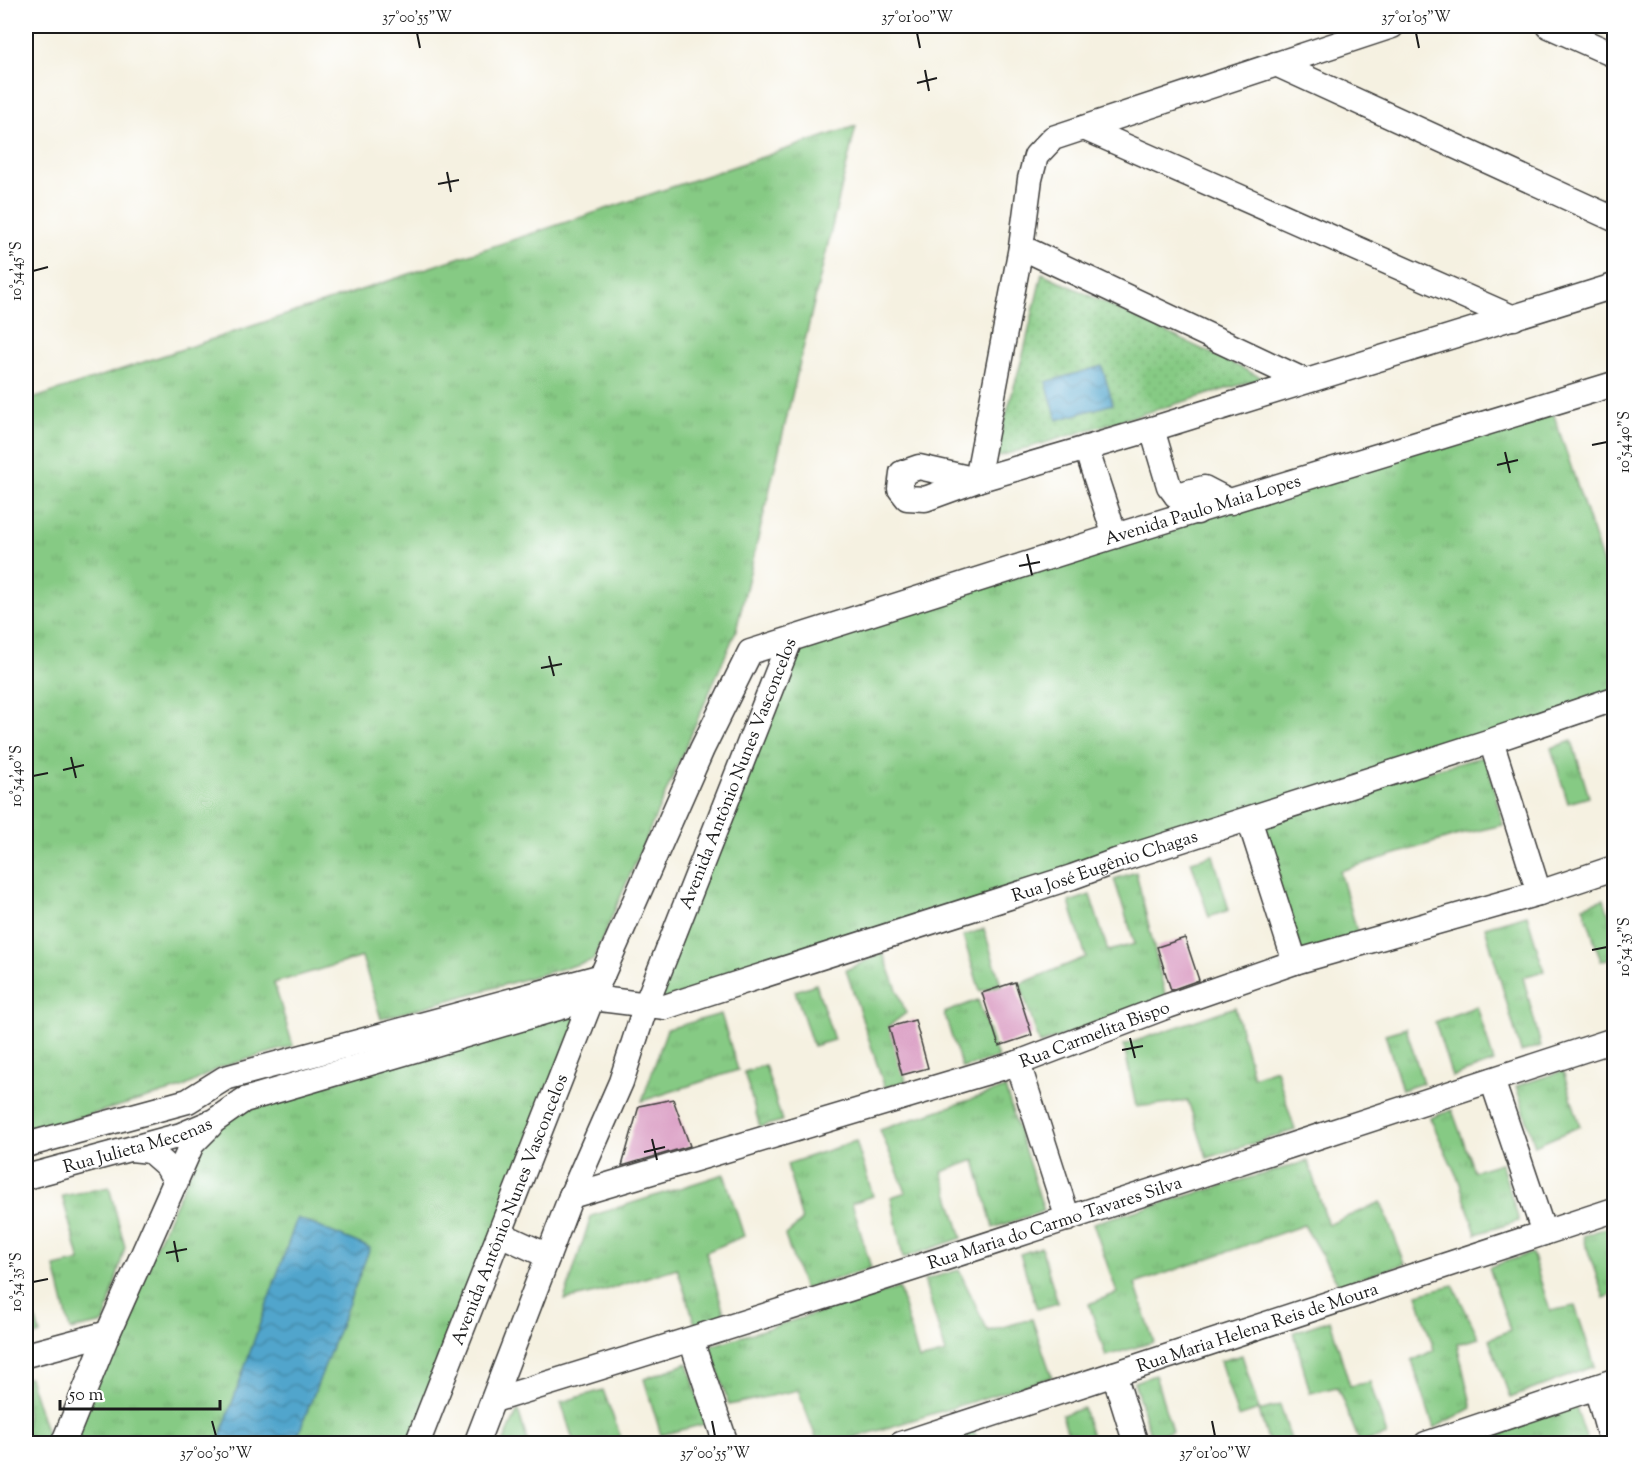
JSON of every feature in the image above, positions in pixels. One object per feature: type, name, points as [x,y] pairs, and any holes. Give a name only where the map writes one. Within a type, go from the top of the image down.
[{"type":"street","points":[[1392,26],[1053,138],[1036,156],[977,480],[1152,429],[1614,286]]},
{"type":"street","points":[[1549,26],[1614,55]]},
{"type":"street","points":[[1276,64],[1614,219]]},
{"type":"street","points":[[1084,128],[1514,318]]},
{"type":"street","points":[[1021,247],[1305,381]]},
{"type":"street","name":"Avenida Paulo Maia Lopes","points":[[790,640],[1115,536],[1614,384]]},
{"type":"street","points":[[1152,429],[1169,486],[1176,495],[1197,512]]},
{"type":"street","points":[[1086,448],[1115,536]]},
{"type":"street","points":[[1176,495],[1204,488],[1231,502]]},
{"type":"street","name":"Avenida Antônio Nunes Vasconcelos","points":[[417,1443],[597,987],[702,749],[750,652],[790,640]]},
{"type":"street","name":"Avenida Antônio Nunes Vasconcelos","points":[[476,1443],[571,1196],[621,1082],[646,1005],[790,640]]},
{"type":"street","name":"Rua José Eugênio Chagas","points":[[597,987],[646,1005],[665,1007],[1491,741],[1614,699]]},
{"type":"street","points":[[1491,741],[1539,893]]},
{"type":"street","points":[[1249,819],[1294,962]]},
{"type":"street","name":"Rua Carmelita Bispo","points":[[571,1196],[1018,1063],[1168,1006],[1294,962],[1539,893],[1614,868]]},
{"type":"street","points":[[26,1145],[188,1101],[225,1078],[597,987]]},
{"type":"street","name":"Rua Julieta Mecenas","points":[[26,1178],[181,1135],[214,1121],[244,1100],[597,987]]},
{"type":"street","name":"Rua Maria do Carmo Tavares Silva","points":[[494,1400],[691,1340],[1068,1219],[1614,1040]]},
{"type":"street","points":[[1018,1063],[1068,1219]]},
{"type":"street","points":[[1491,1080],[1544,1233]]},
{"type":"street","points":[[63,1443],[108,1333],[192,1144],[214,1121]]},
{"type":"street","points":[[129,1149],[150,1151],[167,1166],[176,1182]]},
{"type":"street","name":"Rua Maria Helena Reis de Moura","points":[[900,1443],[1614,1210]]},
{"type":"street","points":[[500,1234],[548,1256]]},
{"type":"street","points":[[26,1355],[108,1333]]},
{"type":"street","points":[[691,1340],[726,1443]]},
{"type":"street","points":[[1114,1374],[1136,1443]]},
{"type":"street","points":[[1426,1443],[1605,1384],[1612,1443]]},
{"type":"green space","points":[[856,126],[736,631],[593,960],[381,1019],[362,957],[274,983],[293,1046],[221,1067],[182,1088],[26,1133],[26,401]]},
{"type":"green space","points":[[1042,273],[1263,378],[994,458],[1024,351]]},
{"type":"green space","points":[[1550,403],[1614,597],[1614,699],[1266,814],[1486,756],[1503,825],[1455,836],[1340,871],[1358,935],[1295,962],[1249,819],[646,1005],[790,640]]},
{"type":"green space","points":[[1572,741],[1589,797],[1568,803],[1551,748]]},
{"type":"green space","points":[[1213,855],[1229,910],[1209,917],[1191,861]]},
{"type":"green space","points":[[1136,872],[1166,998],[1040,1044],[1020,984],[1086,957],[1069,902],[1090,895],[1108,951],[1135,944],[1114,879]]},
{"type":"green space","points":[[1604,899],[1614,932],[1614,957],[1601,961],[1583,906]]},
{"type":"green space","points":[[1527,915],[1544,971],[1523,977],[1541,1046],[1521,1052],[1485,927]]},
{"type":"green space","points":[[984,929],[1001,985],[980,991],[963,936]]},
{"type":"green space","points":[[883,953],[906,1013],[889,1026],[906,1081],[885,1088],[846,970]]},
{"type":"green space","points":[[816,984],[834,1040],[813,1046],[795,991]]},
{"type":"green space","points":[[592,998],[421,1443],[63,1444],[214,1121]]},
{"type":"green space","points":[[978,1000],[998,1058],[962,1068],[944,1013]]},
{"type":"green space","points":[[1477,1006],[1494,1062],[1452,1077],[1435,1022]]},
{"type":"green space","points":[[1235,1007],[1253,1077],[1276,1069],[1295,1130],[1207,1158],[1188,1101],[1136,1107],[1124,1045]]},
{"type":"green space","points":[[721,1014],[738,1070],[642,1101],[667,1029]]},
{"type":"green space","points":[[1406,1028],[1423,1083],[1402,1090],[1385,1034]]},
{"type":"green space","points":[[765,1065],[782,1121],[760,1127],[744,1072]]},
{"type":"green space","points":[[1563,1071],[1580,1126],[1535,1146],[1516,1086]]},
{"type":"green space","points":[[1005,1088],[1044,1211],[993,1228],[975,1160],[942,1172],[962,1238],[903,1258],[891,1197],[906,1192],[880,1130]]},
{"type":"green space","points":[[1452,1110],[1474,1171],[1501,1163],[1519,1221],[1476,1234],[1459,1181],[1430,1118]]},
{"type":"green space","points":[[856,1141],[873,1196],[852,1203],[871,1268],[804,1289],[785,1236],[802,1221],[787,1164]]},
{"type":"green space","points":[[1308,1161],[1328,1225],[1381,1202],[1405,1264],[1339,1285],[1304,1225],[1135,1284],[1154,1342],[1106,1356],[1089,1304],[1117,1293],[1093,1223]]},
{"type":"green space","points":[[724,1174],[744,1236],[706,1252],[726,1320],[696,1327],[677,1268],[596,1293],[564,1300],[591,1216]]},
{"type":"green space","points":[[109,1187],[125,1247],[104,1323],[70,1330],[55,1267],[80,1261],[62,1196]]},
{"type":"green space","points":[[1614,1225],[1614,1294],[1604,1298],[1583,1236]]},
{"type":"green space","points":[[1041,1247],[1058,1303],[1037,1309],[1020,1254]]},
{"type":"green space","points":[[1532,1253],[1550,1311],[1575,1306],[1595,1366],[1510,1398],[1489,1339],[1510,1330],[1489,1267]]},
{"type":"green space","points":[[959,1270],[988,1331],[1032,1319],[1052,1377],[838,1443],[818,1443],[798,1390],[729,1405],[710,1346],[899,1288],[919,1360],[946,1353],[924,1280]]},
{"type":"green space","points":[[26,1285],[40,1334],[26,1339]]},
{"type":"green space","points":[[1453,1285],[1479,1338],[1457,1344],[1472,1408],[1434,1428],[1412,1361],[1434,1350],[1417,1294]]},
{"type":"green space","points":[[1330,1320],[1350,1386],[1370,1382],[1387,1435],[1360,1443],[1337,1387],[1310,1393],[1294,1332]]},
{"type":"green space","points":[[1242,1355],[1259,1410],[1238,1417],[1220,1361]]},
{"type":"green space","points":[[688,1363],[705,1424],[661,1435],[644,1379]]},
{"type":"green space","points":[[1155,1375],[1172,1431],[1151,1437],[1134,1382]]},
{"type":"green space","points":[[29,1377],[50,1443],[26,1443],[26,1378]]},
{"type":"green space","points":[[603,1390],[623,1443],[574,1443],[561,1402]]},
{"type":"green space","points":[[1575,1404],[1588,1443],[1466,1444]]},
{"type":"green space","points":[[1280,1405],[1292,1443],[1269,1443],[1259,1411]]},
{"type":"green space","points":[[1083,1408],[1094,1443],[1071,1443],[1062,1415]]},
{"type":"green space","points":[[518,1410],[528,1443],[503,1443]]},
{"type":"green space","points":[[973,1430],[978,1443],[936,1444]]},
{"type":"water","points":[[1102,366],[1113,404],[1057,420],[1046,382]]},
{"type":"water","points":[[297,1218],[370,1248],[295,1443],[218,1443]]},
{"type":"building","points":[[1185,938],[1199,980],[1171,990],[1157,947]]},
{"type":"building","points":[[1015,982],[1032,1035],[999,1046],[982,993]]},
{"type":"building","points":[[915,1020],[928,1068],[902,1075],[889,1027]]},
{"type":"building","points":[[673,1099],[690,1146],[622,1166],[639,1106]]}]
